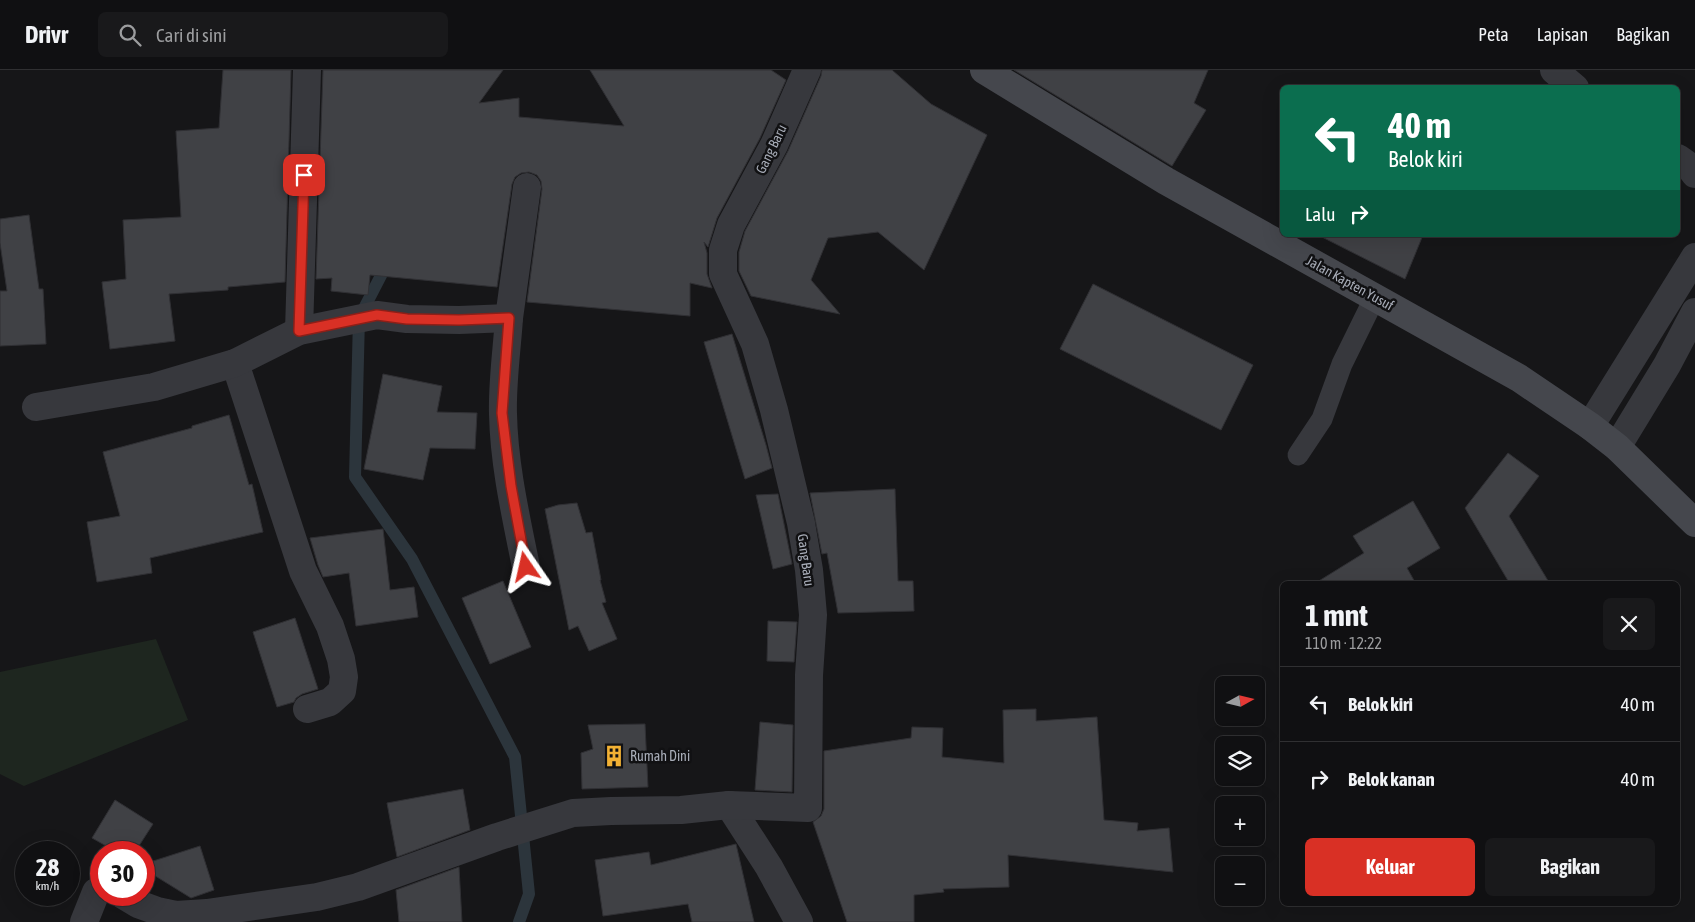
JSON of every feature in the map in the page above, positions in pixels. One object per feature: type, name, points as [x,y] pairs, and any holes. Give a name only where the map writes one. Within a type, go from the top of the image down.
[{"type":"main road","name":"Jalan Kapten Yusuf","points":[[984,70],[1166,181],[1519,378],[1590,426],[1617,447],[1695,523]]},
{"type":"street","points":[[299,331],[306,70]]},
{"type":"street","name":"Gang Baru","points":[[143,906],[176,915],[207,913],[317,896],[358,887],[497,837],[573,813],[682,810],[729,805],[808,808],[809,676],[813,615],[809,570],[801,523],[774,410],[755,344],[723,274],[723,250],[731,225],[774,145],[807,70]]},
{"type":"street","points":[[1554,70],[1572,85]]},
{"type":"street","points":[[1680,159],[1689,166],[1695,174]]},
{"type":"street","points":[[526,567],[510,477],[502,413],[509,318],[527,187]]},
{"type":"street","points":[[1590,426],[1695,257]]},
{"type":"street","points":[[1617,447],[1667,365],[1695,312]]},
{"type":"street","points":[[36,407],[154,387],[235,363],[299,331],[377,315],[407,319],[459,320],[509,318]]},
{"type":"street","points":[[235,363],[303,571],[330,626],[341,659],[344,677],[342,691],[330,702],[307,709]]},
{"type":"street","points":[[729,805],[770,867],[799,922]]},
{"type":"street","points":[[84,922],[90,906]]},
{"type":"lane","points":[[1298,455],[1322,419],[1342,364],[1375,297]]},
{"type":"shaded area","points":[[156,639],[188,720],[24,786],[0,774],[0,672]]},
{"type":"building","points":[[223,70],[291,70],[285,282],[228,287],[228,290],[169,294],[175,341],[110,349],[102,282],[126,279],[123,220],[181,217],[176,131],[219,128]]},
{"type":"building","points":[[323,70],[503,70],[479,103],[519,98],[519,117],[624,126],[590,70],[771,70],[786,80],[760,138],[717,218],[708,247],[704,242],[707,253],[707,274],[712,288],[690,283],[690,316],[527,302],[542,189],[541,181],[537,175],[529,172],[521,173],[515,177],[512,184],[497,287],[370,275],[368,295],[331,291],[332,278],[316,279]]},
{"type":"building","points":[[822,70],[892,70],[931,104],[987,135],[924,270],[878,232],[828,238],[811,280],[840,314],[751,296],[739,271],[739,252],[745,231],[788,151]]},
{"type":"building","points":[[1014,70],[1208,70],[1194,103],[1206,110],[1172,166]]},
{"type":"building","points":[[29,215],[39,289],[43,289],[46,344],[0,346],[0,291],[7,291],[0,243],[0,219]]},
{"type":"building","points":[[1322,237],[1422,237],[1405,279]]},
{"type":"building","points":[[1093,284],[1253,365],[1221,430],[1060,349]]},
{"type":"building","points":[[732,334],[772,468],[745,479],[704,342]]},
{"type":"building","points":[[383,374],[442,386],[437,412],[477,413],[475,449],[430,448],[423,480],[364,469]]},
{"type":"building","points":[[229,415],[249,485],[252,484],[263,532],[150,558],[152,573],[97,582],[87,522],[120,516],[103,452],[192,428],[192,426]]},
{"type":"building","points":[[1508,453],[1539,476],[1509,516],[1548,581],[1508,581],[1465,508]]},
{"type":"building","points":[[895,489],[898,581],[913,581],[914,611],[838,613],[827,553],[822,554],[810,493]]},
{"type":"building","points":[[778,494],[792,564],[773,569],[756,495]]},
{"type":"building","points":[[1413,501],[1440,548],[1407,568],[1414,581],[1319,581],[1364,553],[1353,536]]},
{"type":"building","points":[[577,503],[586,533],[592,532],[600,580],[606,602],[602,603],[617,639],[589,651],[578,626],[569,630],[545,509],[558,505]]},
{"type":"building","points":[[383,529],[390,590],[414,587],[418,617],[356,626],[349,573],[323,577],[310,538]]},
{"type":"building","points":[[503,581],[531,647],[490,664],[462,598]]},
{"type":"building","points":[[295,618],[318,689],[302,694],[294,702],[277,707],[253,632]]},
{"type":"building","points":[[768,621],[797,622],[794,662],[767,661]]},
{"type":"building","points":[[1036,709],[1036,721],[1097,717],[1104,820],[1138,823],[1137,831],[1169,828],[1173,872],[1008,855],[1009,887],[943,889],[944,892],[914,895],[914,922],[847,922],[813,822],[821,816],[824,809],[824,751],[911,738],[912,727],[943,728],[942,757],[1004,763],[1003,710]]},
{"type":"building","points":[[760,722],[793,725],[792,792],[755,790]]},
{"type":"building","name":"Rumah Dini","points":[[645,724],[648,787],[582,789],[581,753],[593,749],[588,725]]},
{"type":"building","points":[[463,789],[470,830],[397,857],[387,803]]},
{"type":"building","points":[[115,800],[153,824],[142,841],[97,841],[92,838]]},
{"type":"building","points":[[736,844],[754,922],[692,922],[688,904],[603,916],[595,860],[649,852],[651,865]]},
{"type":"building","points":[[200,846],[214,890],[191,898],[155,876],[155,860]]},
{"type":"building","points":[[459,867],[462,922],[399,922],[396,890]]},
{"type":"waterway","points":[[388,262],[359,318],[355,477],[412,559],[515,757],[529,894],[519,922]]},
{"type":"place","name":"Rumah Dini","points":[[614,756]]},
{"type":"route","points":[[304,175],[299,331],[377,315],[407,319],[459,320],[509,318],[502,413],[511,486],[526,567]]}]
